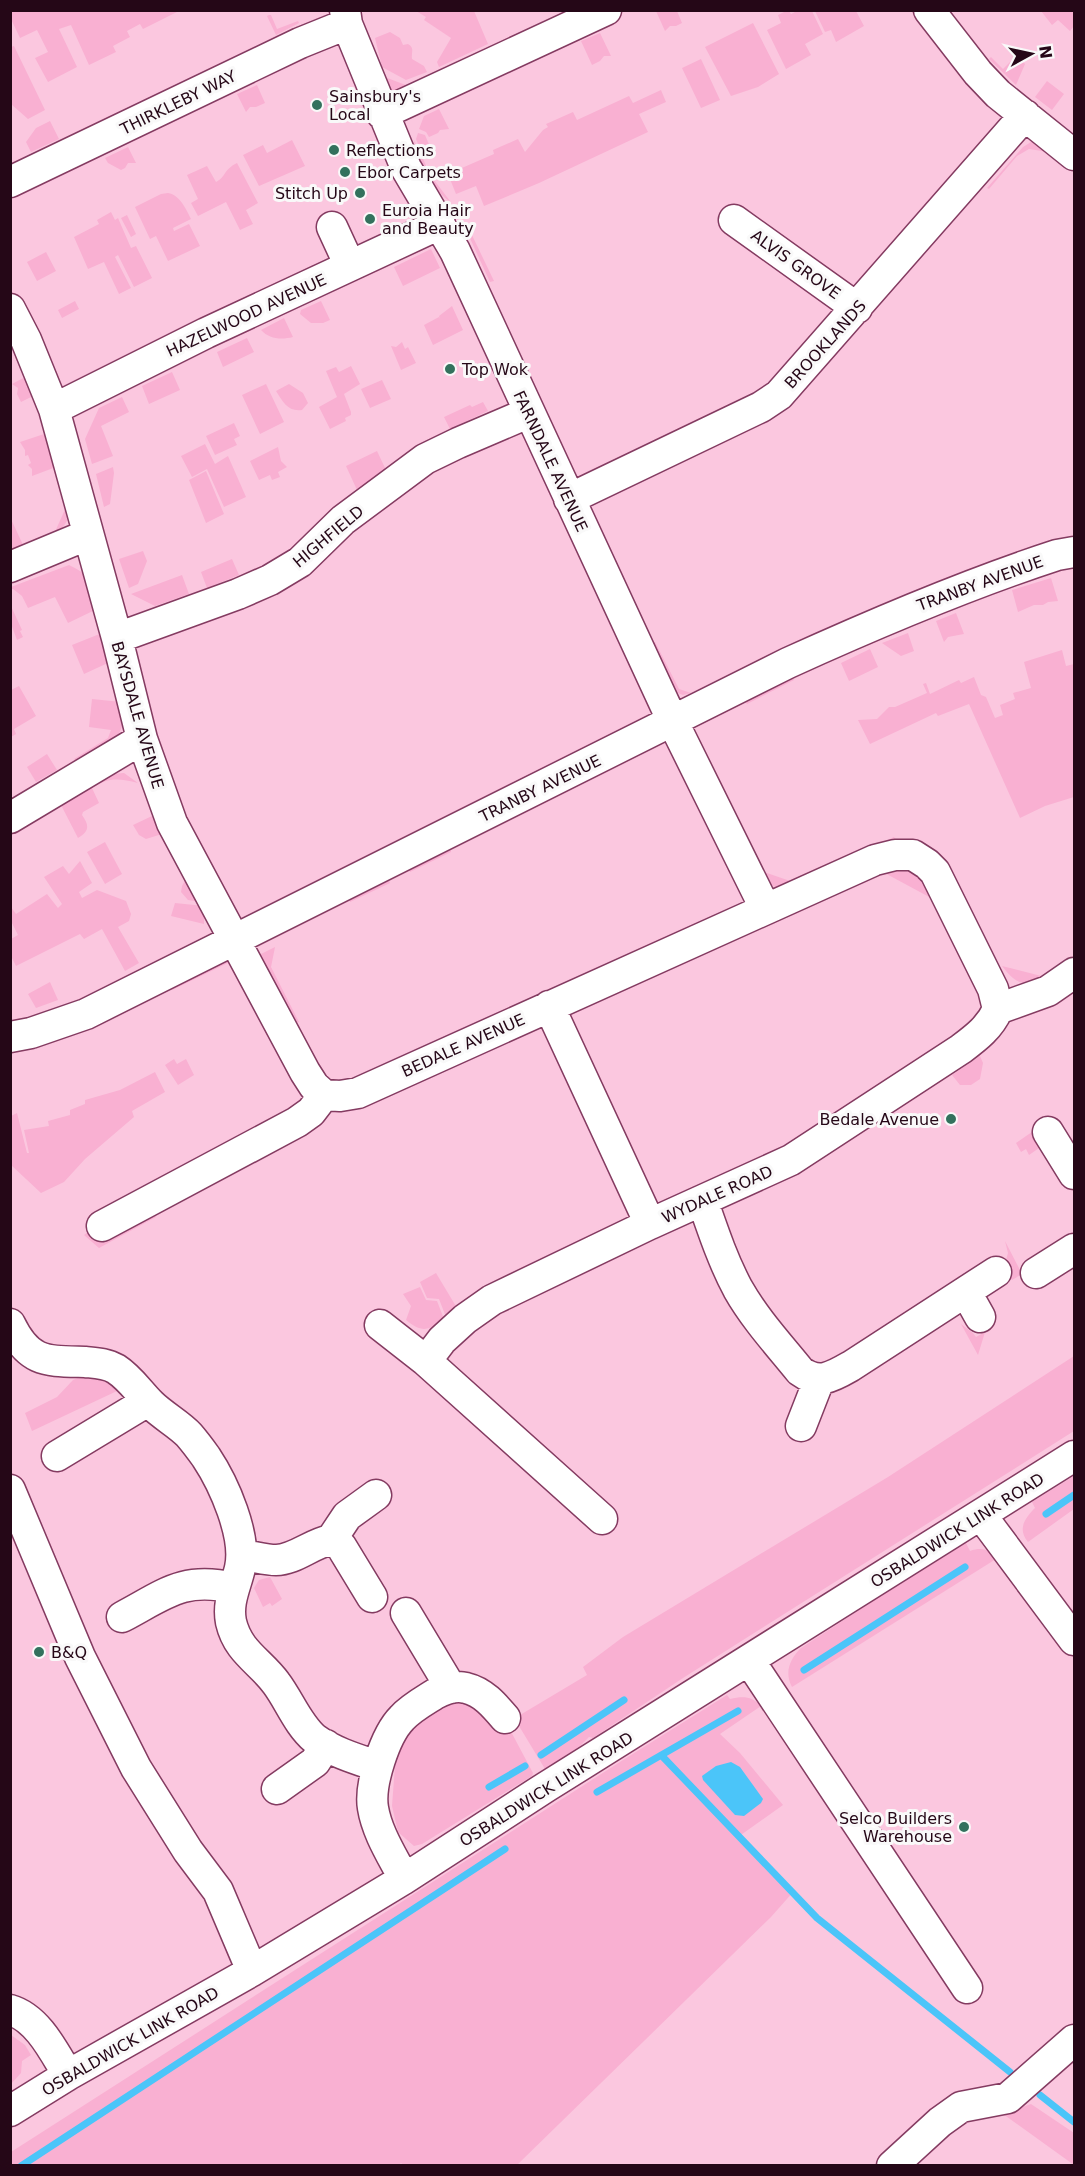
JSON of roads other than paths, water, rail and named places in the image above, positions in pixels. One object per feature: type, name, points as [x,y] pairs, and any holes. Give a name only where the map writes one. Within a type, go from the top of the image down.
[{"type":"street","points":[[382,114],[606,10]]},
{"type":"street","points":[[928,10],[978,73],[998,94],[1074,155]]},
{"type":"street","name":"FARNDALE AVENUE","points":[[346,17],[382,114],[406,168],[455,251],[673,722],[765,908]]},
{"type":"street","name":"THIRKLEBY WAY","points":[[10,182],[300,43],[346,17]]},
{"type":"street","name":"BROOKLANDS","points":[[569,499],[761,407],[779,395],[1025,115]]},
{"type":"street","name":"ALVIS GROVE","points":[[734,220],[857,308]]},
{"type":"street","name":"HAZELWOOD AVENUE","points":[[54,409],[206,333],[440,224]]},
{"type":"street","points":[[332,227],[350,266]]},
{"type":"street","name":"BAYSDALE AVENUE","points":[[10,309],[26,340],[54,409],[117,638],[142,739],[161,796],[172,823],[304,1072],[324,1095]]},
{"type":"street","name":"HIGHFIELD","points":[[117,638],[270,580],[300,562],[343,520],[425,459],[528,413]]},
{"type":"street","points":[[10,567],[87,535]]},
{"type":"street","name":"TRANBY AVENUE","points":[[10,1037],[31,1033],[86,1014],[788,663],[883,620],[1012,570],[1057,555],[1074,552]]},
{"type":"street","points":[[10,818],[142,739]]},
{"type":"street","name":"BEDALE AVENUE","points":[[324,1095],[340,1096],[357,1093],[765,908],[874,860],[895,855],[913,855],[935,872],[993,989],[998,1009]]},
{"type":"street","points":[[998,1009],[1048,991],[1074,973]]},
{"type":"street","points":[[549,1006],[650,1224]]},
{"type":"street","name":"WYDALE ROAD","points":[[426,1361],[442,1340],[465,1319],[492,1300],[650,1224],[703,1202],[809,1149],[961,1049],[992,1022],[998,1009]]},
{"type":"street","points":[[102,1226],[297,1122],[310,1112],[324,1095]]},
{"type":"street","points":[[1048,1132],[1074,1174]]},
{"type":"street","points":[[703,1202],[738,1290],[800,1371],[808,1377],[819,1380],[826,1380],[973,1305],[996,1272]]},
{"type":"street","points":[[1036,1273],[1074,1249]]},
{"type":"street","points":[[10,1324],[24,1347],[37,1356],[57,1362],[103,1364],[115,1368],[136,1386],[165,1418],[188,1434],[207,1459],[227,1498],[238,1529],[242,1555],[230,1604],[231,1621],[237,1637],[251,1659],[275,1681],[304,1728],[314,1738],[351,1758],[377,1766]]},
{"type":"street","points":[[380,1325],[595,1500]]},
{"type":"street","points":[[801,1426],[819,1380]]},
{"type":"street","points":[[57,1456],[148,1401]]},
{"type":"street","name":"OSBALDWICK LINK ROAD","points":[[10,2111],[404,1880],[1074,1456]]},
{"type":"street","points":[[10,1490],[80,1657],[136,1768],[188,1851],[218,1891],[252,1971]]},
{"type":"street","points":[[331,1540],[347,1516],[376,1495]]},
{"type":"street","points":[[981,1515],[1074,1640]]},
{"type":"street","points":[[242,1555],[277,1560],[292,1556],[319,1542],[331,1540],[341,1546],[372,1597]]},
{"type":"street","points":[[122,1617],[184,1586],[208,1583],[233,1588]]},
{"type":"street","points":[[406,1613],[450,1688]]},
{"type":"street","points":[[749,1660],[967,1988]]},
{"type":"street","points":[[404,1880],[382,1835],[373,1808],[377,1766],[400,1719],[421,1702],[450,1688],[464,1687],[480,1693],[505,1718]]},
{"type":"street","points":[[277,1789],[315,1762],[326,1745]]},
{"type":"street","points":[[10,2010],[22,2014],[35,2026],[68,2075]]},
{"type":"street","points":[[892,2166],[940,2122],[961,2107],[1008,2098],[1074,2040]]},
{"type":"water","points":[[731,1762],[740,1767],[763,1799],[744,1816],[735,1815],[703,1780],[702,1776],[716,1766]]},
{"type":"waterway","points":[[1046,1514],[1074,1495]]},
{"type":"waterway","points":[[804,1670],[965,1567]]},
{"type":"waterway","points":[[541,1755],[624,1700]]},
{"type":"waterway","points":[[597,1792],[738,1711]]},
{"type":"waterway","points":[[662,1756],[817,1918],[1010,2072]]},
{"type":"waterway","points":[[489,1787],[525,1766]]},
{"type":"waterway","points":[[21,2166],[505,1849]]},
{"type":"waterway","points":[[1040,2095],[1074,2122]]},
{"type":"place","name":"Sainsbury's Local","points":[[317,105]]},
{"type":"place","name":"Reflections","points":[[334,150]]},
{"type":"place","name":"Ebor Carpets","points":[[345,172]]},
{"type":"place","name":"Stitch Up","points":[[360,193]]},
{"type":"place","name":"Euroia Hair and Beauty","points":[[370,219]]},
{"type":"place","name":"Top Wok","points":[[450,369]]},
{"type":"place","name":"Bedale Avenue","points":[[951,1119]]},
{"type":"place","name":"B&Q","points":[[39,1652]]},
{"type":"place","name":"Selco Builders Warehouse","points":[[964,1827]]}]
